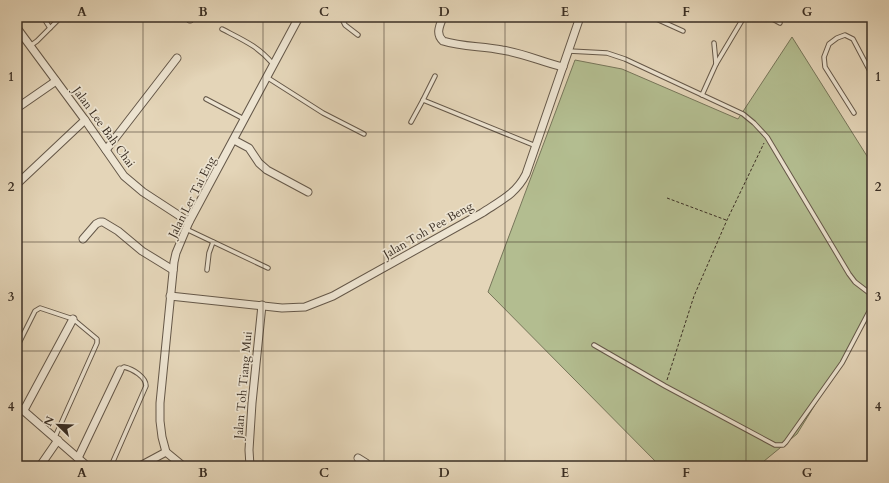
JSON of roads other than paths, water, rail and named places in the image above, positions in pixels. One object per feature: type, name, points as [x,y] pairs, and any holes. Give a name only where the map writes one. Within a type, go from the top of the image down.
[{"type":"street","name":"Jalan Ler Tai Eng","points":[[166,452],[160,421],[160,404],[170,296],[176,253],[189,222],[268,78],[299,17]]},
{"type":"street","points":[[443,17],[438,32],[440,39],[443,41],[465,46],[492,48],[515,52],[563,67]]},
{"type":"street","name":"Jalan Toh Pee Beng","points":[[170,296],[295,308],[305,307],[333,296],[482,213],[516,190],[521,184],[532,160],[580,17]]},
{"type":"street","name":"Jalan Lee Bah Chai","points":[[17,28],[56,80],[81,122],[106,150],[124,176],[133,185],[189,222]]},
{"type":"street","points":[[106,150],[177,58]]},
{"type":"street","points":[[17,108],[56,80]]},
{"type":"street","points":[[17,184],[81,122]]},
{"type":"street","points":[[234,140],[249,148],[267,170],[308,192]]},
{"type":"street","points":[[83,238],[96,224],[103,222],[112,227],[142,251],[173,270]]},
{"type":"street","name":"Jalan Toh Tiang Mui","points":[[250,466],[249,450],[251,410],[262,305]]},
{"type":"street","points":[[24,410],[73,319]]},
{"type":"street","points":[[78,458],[120,370]]},
{"type":"street","points":[[17,405],[87,466]]},
{"type":"street","points":[[40,466],[56,438]]},
{"type":"street","points":[[140,466],[166,452],[182,466]]},
{"type":"street","points":[[358,458],[368,466]]},
{"type":"lane","points":[[43,17],[50,28]]},
{"type":"lane","points":[[30,46],[61,17]]},
{"type":"lane","points":[[340,17],[345,25],[358,35]]},
{"type":"lane","points":[[652,17],[683,31]]},
{"type":"lane","points":[[702,95],[716,64],[744,17]]},
{"type":"lane","points":[[769,17],[780,23]]},
{"type":"lane","points":[[222,29],[255,46],[274,65]]},
{"type":"lane","points":[[854,113],[825,67],[824,57],[829,44],[837,38],[845,35],[852,39],[872,75]]},
{"type":"lane","points":[[714,43],[716,64]]},
{"type":"lane","points":[[569,51],[607,53],[616,55],[743,114],[767,137],[849,274],[872,295]]},
{"type":"lane","points":[[411,122],[435,76]]},
{"type":"lane","points":[[268,78],[313,107],[364,134]]},
{"type":"lane","points":[[206,99],[245,119]]},
{"type":"lane","points":[[423,100],[536,146]]},
{"type":"lane","points":[[186,229],[268,268]]},
{"type":"lane","points":[[207,270],[209,253],[213,242]]},
{"type":"lane","points":[[594,345],[665,386],[775,445],[783,445],[842,363],[872,306]]},
{"type":"lane","points":[[17,347],[35,311],[38,308],[73,319],[97,339],[97,343],[56,438]]},
{"type":"lane","points":[[111,466],[146,386],[144,379],[133,371],[124,367],[120,370]]}]
